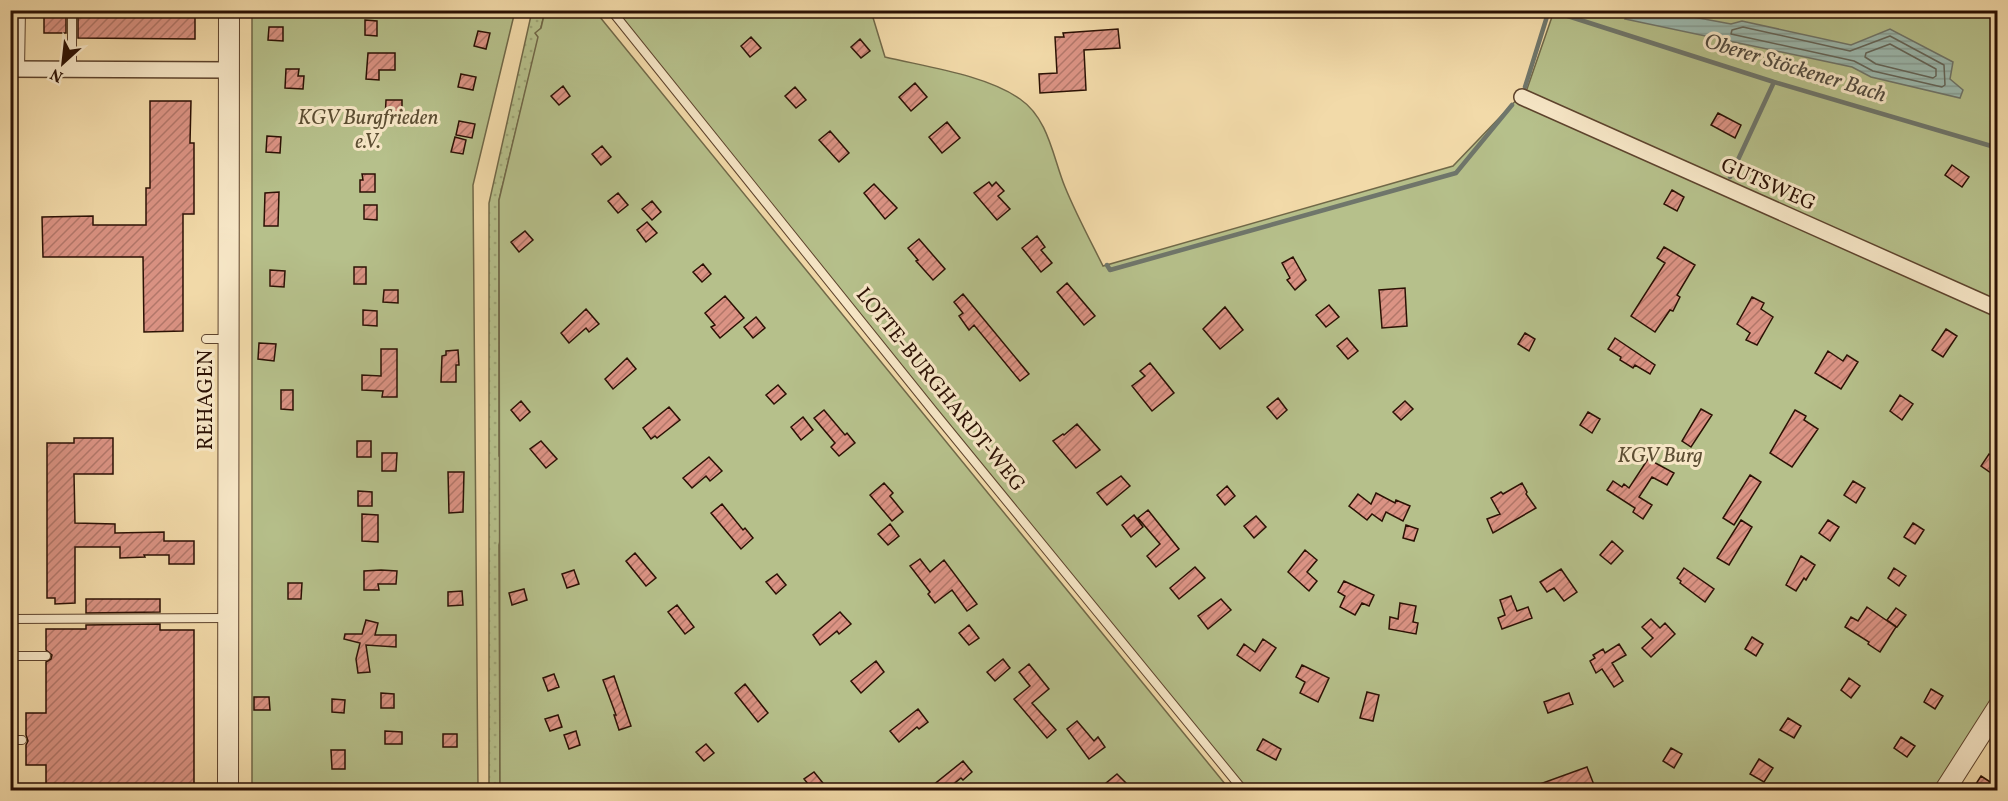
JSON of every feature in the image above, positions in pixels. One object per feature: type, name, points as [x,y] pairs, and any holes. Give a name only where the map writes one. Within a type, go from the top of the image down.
[{"type":"street","name":"REHAGEN","points":[[228,790],[229,10]]},
{"type":"street","points":[[15,69],[229,70]]},
{"type":"street","name":"GUTSWEG","points":[[1522,97],[1998,309]]},
{"type":"street","points":[[1945,790],[1998,707]]},
{"type":"lane","points":[[15,69],[21,10]]},
{"type":"lane","points":[[72,10],[72,69]]},
{"type":"lane","name":"LOTTE-BURGHARDT-WEG","points":[[611,10],[934,412],[1243,790]]},
{"type":"lane","points":[[206,339],[230,339]]},
{"type":"lane","points":[[10,619],[230,618]]},
{"type":"lane","points":[[10,656],[46,656]]},
{"type":"lane","points":[[10,740],[22,740]]},
{"type":"green space","name":"KGV Burg","points":[[1591,10],[1997,11],[1997,707],[1944,790],[1247,790],[611,11],[871,11],[885,57],[973,78],[1006,91],[1030,107],[1044,128],[1069,197],[1103,266],[1453,166],[1527,89],[1554,11],[1575,11],[1588,15]]},
{"type":"green space","name":"KGV Burgfrieden e.V.","points":[[252,11],[515,11],[473,185],[478,790],[252,790]]},
{"type":"green space","points":[[532,11],[545,11],[499,200],[499,456],[516,478],[499,545],[500,790],[489,790],[489,203]]},
{"type":"green space","points":[[545,11],[595,11],[1230,790],[500,790],[499,200],[538,37],[535,33],[541,28]]},
{"type":"water","points":[[1630,11],[1661,11],[1731,24],[1742,21],[1851,45],[1890,29],[1953,62],[1950,79],[1963,90],[1960,98],[1871,77],[1852,67],[1625,19]]},
{"type":"building","points":[[44,10],[66,10],[66,33],[44,33]]},
{"type":"building","points":[[78,10],[195,10],[195,39],[78,38]]},
{"type":"building","points":[[365,20],[377,21],[377,36],[365,35]]},
{"type":"building","points":[[269,27],[283,27],[283,41],[268,40]]},
{"type":"building","points":[[1118,29],[1120,48],[1084,50],[1086,90],[1040,93],[1039,74],[1057,73],[1055,37],[1064,37],[1063,33]]},
{"type":"building","points":[[478,31],[490,33],[486,49],[474,46]]},
{"type":"building","points":[[751,37],[761,48],[750,57],[741,46]]},
{"type":"building","points":[[860,39],[870,51],[861,58],[851,47]]},
{"type":"building","points":[[368,53],[395,53],[395,70],[379,70],[379,80],[366,79]]},
{"type":"building","points":[[286,69],[299,69],[298,76],[304,76],[303,89],[285,88]]},
{"type":"building","points":[[461,74],[476,77],[473,90],[458,87]]},
{"type":"building","points":[[915,83],[927,97],[911,111],[899,97]]},
{"type":"building","points":[[563,86],[570,96],[559,105],[551,96]]},
{"type":"building","points":[[795,87],[806,100],[796,108],[785,96]]},
{"type":"building","points":[[386,100],[402,100],[402,120],[385,120]]},
{"type":"building","points":[[150,101],[191,101],[190,143],[194,143],[194,214],[183,214],[183,331],[144,332],[143,257],[43,257],[42,217],[93,216],[93,225],[146,225],[146,188],[150,188]]},
{"type":"building","points":[[1718,113],[1741,125],[1735,138],[1711,125]]},
{"type":"building","points":[[459,121],[475,124],[472,138],[456,135]]},
{"type":"building","points":[[947,122],[960,138],[942,153],[929,137]]},
{"type":"building","points":[[830,131],[849,153],[839,162],[819,140]]},
{"type":"building","points":[[267,136],[281,137],[280,153],[266,152]]},
{"type":"building","points":[[455,137],[466,140],[463,154],[451,152]]},
{"type":"building","points":[[602,146],[611,157],[601,165],[592,154]]},
{"type":"building","points":[[1952,165],[1969,177],[1962,187],[1945,175]]},
{"type":"building","points":[[362,174],[375,174],[375,192],[360,192]]},
{"type":"building","points":[[989,182],[992,186],[996,182],[1004,191],[998,196],[1010,209],[997,220],[974,193]]},
{"type":"building","points":[[874,184],[897,208],[885,219],[864,193]]},
{"type":"building","points":[[1672,190],[1684,197],[1677,211],[1664,204]]},
{"type":"building","points":[[279,192],[278,226],[264,226],[265,193]]},
{"type":"building","points":[[618,193],[628,205],[618,213],[608,201]]},
{"type":"building","points":[[652,201],[661,212],[652,220],[642,209]]},
{"type":"building","points":[[364,205],[377,205],[377,220],[364,219]]},
{"type":"building","points":[[647,222],[657,233],[646,242],[637,230]]},
{"type":"building","points":[[525,231],[533,240],[519,252],[511,242]]},
{"type":"building","points":[[1037,236],[1045,247],[1041,250],[1052,263],[1041,272],[1022,248]]},
{"type":"building","points":[[919,239],[945,269],[933,280],[908,248]]},
{"type":"building","points":[[1664,247],[1695,265],[1677,295],[1680,297],[1673,311],[1670,310],[1655,332],[1631,316],[1665,263],[1657,258]]},
{"type":"building","points":[[1293,257],[1306,280],[1295,290],[1287,280],[1290,278],[1282,263]]},
{"type":"building","points":[[703,264],[711,274],[702,282],[693,272]]},
{"type":"building","points":[[354,267],[366,267],[366,284],[354,284]]},
{"type":"building","points":[[270,270],[285,271],[284,287],[270,286]]},
{"type":"building","points":[[1067,283],[1095,316],[1084,325],[1057,292]]},
{"type":"building","points":[[1405,288],[1407,326],[1382,328],[1379,290]]},
{"type":"building","points":[[384,290],[398,290],[398,303],[383,302]]},
{"type":"building","points":[[963,294],[1029,374],[1020,381],[974,325],[969,330],[959,316],[963,313],[954,302]]},
{"type":"building","points":[[725,296],[744,318],[720,338],[711,327],[715,325],[705,313]]},
{"type":"building","points":[[1752,297],[1764,303],[1761,309],[1773,317],[1757,345],[1746,340],[1750,333],[1737,324]]},
{"type":"building","points":[[1329,305],[1339,317],[1326,327],[1316,315]]},
{"type":"building","points":[[1225,307],[1243,330],[1220,349],[1203,329]]},
{"type":"building","points":[[586,309],[599,324],[589,332],[586,328],[569,343],[561,333]]},
{"type":"building","points":[[363,310],[377,311],[377,326],[363,325]]},
{"type":"building","points":[[756,317],[765,328],[753,338],[744,327]]},
{"type":"building","points":[[1946,329],[1957,336],[1943,357],[1932,350]]},
{"type":"building","points":[[1525,333],[1535,339],[1529,351],[1518,344]]},
{"type":"building","points":[[1347,338],[1358,351],[1348,359],[1337,346]]},
{"type":"building","points":[[1615,338],[1655,365],[1650,374],[1635,365],[1633,368],[1608,349]]},
{"type":"building","points":[[259,343],[276,344],[274,361],[258,359]]},
{"type":"building","points":[[381,349],[397,349],[397,397],[382,397],[383,391],[362,390],[362,375],[381,376]]},
{"type":"building","points":[[458,350],[459,365],[456,365],[456,382],[441,382],[442,356],[446,355],[446,351]]},
{"type":"building","points":[[1828,351],[1843,361],[1847,355],[1858,362],[1841,389],[1815,373]]},
{"type":"building","points":[[627,358],[636,369],[613,389],[605,379]]},
{"type":"building","points":[[1150,363],[1174,393],[1152,411],[1132,386],[1145,376],[1140,371]]},
{"type":"building","points":[[778,385],[786,394],[774,404],[766,395]]},
{"type":"building","points":[[281,390],[293,390],[293,410],[281,409]]},
{"type":"building","points":[[1900,395],[1913,404],[1902,420],[1890,411]]},
{"type":"building","points":[[1278,398],[1287,410],[1277,419],[1267,407]]},
{"type":"building","points":[[521,401],[530,412],[520,421],[511,410]]},
{"type":"building","points":[[1405,401],[1413,409],[1401,420],[1393,412]]},
{"type":"building","points":[[669,407],[680,420],[657,438],[655,436],[651,439],[643,428]]},
{"type":"building","points":[[1701,409],[1712,415],[1691,447],[1682,441]]},
{"type":"building","points":[[824,410],[845,435],[847,433],[855,443],[839,456],[831,447],[835,443],[814,418]]},
{"type":"building","points":[[1795,410],[1806,416],[1804,420],[1818,429],[1792,467],[1770,453]]},
{"type":"building","points":[[1588,412],[1600,419],[1592,433],[1580,425]]},
{"type":"building","points":[[803,417],[813,430],[801,440],[791,427]]},
{"type":"building","points":[[1077,424],[1100,450],[1076,468],[1053,441]]},
{"type":"building","points":[[74,438],[113,438],[113,474],[74,474],[75,523],[115,524],[115,533],[164,532],[164,541],[194,541],[194,564],[169,564],[169,555],[120,558],[120,547],[75,547],[75,603],[55,604],[55,598],[47,598],[47,443],[74,443]]},
{"type":"building","points":[[357,441],[371,441],[371,457],[357,457]]},
{"type":"building","points":[[541,441],[557,459],[546,468],[530,449]]},
{"type":"building","points":[[382,453],[397,453],[396,471],[382,471]]},
{"type":"building","points":[[1989,454],[1998,460],[1998,464],[1991,473],[1981,466]]},
{"type":"building","points":[[709,457],[722,471],[710,481],[706,476],[692,488],[683,478]]},
{"type":"building","points":[[1648,459],[1674,473],[1667,485],[1652,477],[1639,497],[1652,505],[1643,519],[1633,512],[1635,508],[1607,490],[1613,481],[1622,487],[1624,484],[1629,488]]},
{"type":"building","points":[[448,472],[464,472],[463,512],[449,513]]},
{"type":"building","points":[[1750,475],[1761,482],[1734,525],[1723,518]]},
{"type":"building","points":[[1121,476],[1130,486],[1107,505],[1097,493]]},
{"type":"building","points":[[1853,481],[1865,488],[1856,503],[1844,495]]},
{"type":"building","points":[[884,483],[893,493],[890,496],[903,512],[892,521],[870,495]]},
{"type":"building","points":[[1522,483],[1526,494],[1536,508],[1493,533],[1487,519],[1500,514],[1491,498]]},
{"type":"building","points":[[1227,486],[1235,496],[1225,505],[1217,495]]},
{"type":"building","points":[[358,491],[372,492],[372,506],[358,506]]},
{"type":"building","points":[[1376,493],[1395,503],[1396,500],[1410,506],[1403,521],[1386,512],[1382,521],[1372,514],[1367,520],[1349,506],[1358,494],[1371,504]]},
{"type":"building","points":[[722,504],[743,530],[745,528],[753,538],[741,549],[711,513]]},
{"type":"building","points":[[1148,510],[1179,549],[1156,567],[1147,556],[1160,544],[1138,518]]},
{"type":"building","points":[[362,514],[378,515],[378,542],[362,541]]},
{"type":"building","points":[[1134,515],[1143,527],[1131,537],[1122,525]]},
{"type":"building","points":[[1256,516],[1266,527],[1254,538],[1244,526]]},
{"type":"building","points":[[1741,520],[1752,527],[1729,565],[1717,558]]},
{"type":"building","points":[[1828,520],[1839,527],[1830,541],[1819,533]]},
{"type":"building","points":[[1913,523],[1924,530],[1915,544],[1904,537]]},
{"type":"building","points":[[890,524],[899,536],[888,545],[878,534]]},
{"type":"building","points":[[1406,525],[1418,529],[1414,541],[1403,538]]},
{"type":"building","points":[[1612,541],[1623,551],[1611,564],[1600,555]]},
{"type":"building","points":[[1305,550],[1317,560],[1307,572],[1317,581],[1309,591],[1288,572]]},
{"type":"building","points":[[635,553],[656,578],[646,586],[626,561]]},
{"type":"building","points":[[1801,556],[1815,565],[1796,591],[1786,585]]},
{"type":"building","points":[[920,559],[930,572],[944,560],[977,604],[967,611],[952,590],[935,603],[928,594],[930,592],[910,566]]},
{"type":"building","points":[[1195,567],[1205,578],[1179,599],[1170,588]]},
{"type":"building","points":[[1684,568],[1714,589],[1705,602],[1680,583],[1681,581],[1677,578]]},
{"type":"building","points":[[1894,568],[1906,576],[1899,586],[1888,578]]},
{"type":"building","points":[[1561,569],[1577,592],[1564,601],[1554,588],[1547,592],[1540,582]]},
{"type":"building","points":[[574,570],[579,584],[567,588],[562,574]]},
{"type":"building","points":[[364,571],[397,571],[396,584],[378,584],[379,590],[364,590]]},
{"type":"building","points":[[777,574],[786,585],[776,594],[766,582]]},
{"type":"building","points":[[1344,581],[1374,595],[1369,606],[1362,603],[1355,615],[1340,607],[1345,596],[1338,592]]},
{"type":"building","points":[[288,583],[302,583],[301,599],[288,599]]},
{"type":"building","points":[[524,589],[527,600],[512,605],[509,593]]},
{"type":"building","points":[[462,591],[463,605],[448,606],[448,592]]},
{"type":"building","points":[[1511,596],[1517,611],[1528,607],[1532,618],[1502,629],[1498,618],[1505,615],[1500,600]]},
{"type":"building","points":[[86,599],[160,599],[160,612],[86,613]]},
{"type":"building","points":[[1221,599],[1231,610],[1208,629],[1198,616]]},
{"type":"building","points":[[1400,603],[1416,606],[1413,622],[1418,623],[1416,634],[1389,629],[1390,617],[1398,619]]},
{"type":"building","points":[[677,605],[694,627],[685,634],[668,612]]},
{"type":"building","points":[[1867,607],[1896,627],[1880,652],[1845,627],[1851,617],[1858,621]]},
{"type":"building","points":[[1896,608],[1906,615],[1897,627],[1887,620]]},
{"type":"building","points":[[840,612],[851,624],[839,634],[837,631],[820,645],[813,635]]},
{"type":"building","points":[[1651,619],[1660,628],[1665,623],[1675,634],[1651,657],[1642,648],[1653,638],[1642,627]]},
{"type":"building","points":[[366,620],[378,623],[375,635],[396,635],[396,647],[366,645],[370,672],[358,673],[356,659],[360,643],[344,639],[345,634],[362,634]]},
{"type":"building","points":[[160,624],[160,630],[194,630],[194,790],[46,790],[46,765],[26,765],[28,741],[26,713],[46,713],[46,662],[51,659],[52,655],[46,650],[46,629],[86,629],[86,625]]},
{"type":"building","points":[[969,625],[979,638],[969,645],[959,633]]},
{"type":"building","points":[[1752,637],[1763,644],[1756,656],[1745,649]]},
{"type":"building","points":[[1263,639],[1276,648],[1260,671],[1237,655],[1244,644],[1255,652]]},
{"type":"building","points":[[1619,644],[1626,655],[1612,663],[1623,681],[1614,687],[1602,669],[1596,673],[1590,661],[1595,658],[1593,655],[1603,649],[1605,653]]},
{"type":"building","points":[[1003,659],[1010,668],[995,681],[987,672]]},
{"type":"building","points":[[876,661],[884,672],[861,693],[851,681]]},
{"type":"building","points":[[1029,664],[1049,689],[1032,703],[1056,730],[1047,738],[1014,699],[1030,686],[1019,672]]},
{"type":"building","points":[[1302,665],[1329,678],[1318,702],[1300,693],[1305,682],[1296,677]]},
{"type":"building","points":[[554,674],[559,687],[548,691],[543,678]]},
{"type":"building","points":[[614,676],[631,726],[619,730],[603,680]]},
{"type":"building","points":[[1849,678],[1860,686],[1851,698],[1841,690]]},
{"type":"building","points":[[745,684],[768,713],[758,722],[735,693]]},
{"type":"building","points":[[1931,689],[1943,696],[1935,709],[1924,702]]},
{"type":"building","points":[[1367,692],[1379,695],[1373,721],[1360,718]]},
{"type":"building","points":[[381,693],[394,694],[394,708],[381,708]]},
{"type":"building","points":[[1569,693],[1573,704],[1548,713],[1544,702]]},
{"type":"building","points":[[254,697],[269,697],[270,710],[254,710]]},
{"type":"building","points":[[332,699],[345,700],[344,713],[332,712]]},
{"type":"building","points":[[918,709],[928,722],[919,729],[917,727],[899,742],[890,731]]},
{"type":"building","points":[[558,715],[562,727],[550,731],[545,719]]},
{"type":"building","points":[[1788,718],[1801,726],[1794,738],[1780,730]]},
{"type":"building","points":[[1077,721],[1094,741],[1098,737],[1105,747],[1089,759],[1067,729]]},
{"type":"building","points":[[385,731],[402,732],[402,744],[385,744]]},
{"type":"building","points":[[576,731],[580,745],[569,749],[564,735]]},
{"type":"building","points":[[443,734],[457,734],[457,747],[443,747]]},
{"type":"building","points":[[1901,737],[1915,746],[1907,757],[1894,748]]},
{"type":"building","points":[[1263,739],[1281,749],[1276,760],[1257,750]]},
{"type":"building","points":[[706,744],[714,753],[704,761],[696,752]]},
{"type":"building","points":[[1671,748],[1682,754],[1674,768],[1663,761]]},
{"type":"building","points":[[331,750],[345,750],[345,769],[332,769]]},
{"type":"building","points":[[1759,759],[1773,768],[1764,782],[1750,774]]},
{"type":"building","points":[[963,761],[972,772],[963,780],[961,778],[946,790],[927,790]]},
{"type":"building","points":[[1587,767],[1596,790],[1526,789]]},
{"type":"building","points":[[814,772],[823,783],[813,790],[804,779]]},
{"type":"building","points":[[1117,774],[1133,790],[1113,790],[1106,783]]},
{"type":"building","points":[[1981,776],[1998,787],[1998,790],[1972,790]]},
{"type":"waterway","name":"Oberer Stöckener Bach","points":[[1549,10],[1774,82],[1998,148]]},
{"type":"waterway","points":[[1525,87],[1549,10]]},
{"type":"waterway","points":[[1730,177],[1774,82]]},
{"type":"waterway","points":[[1107,265],[1110,270],[1456,173],[1512,105]]}]
